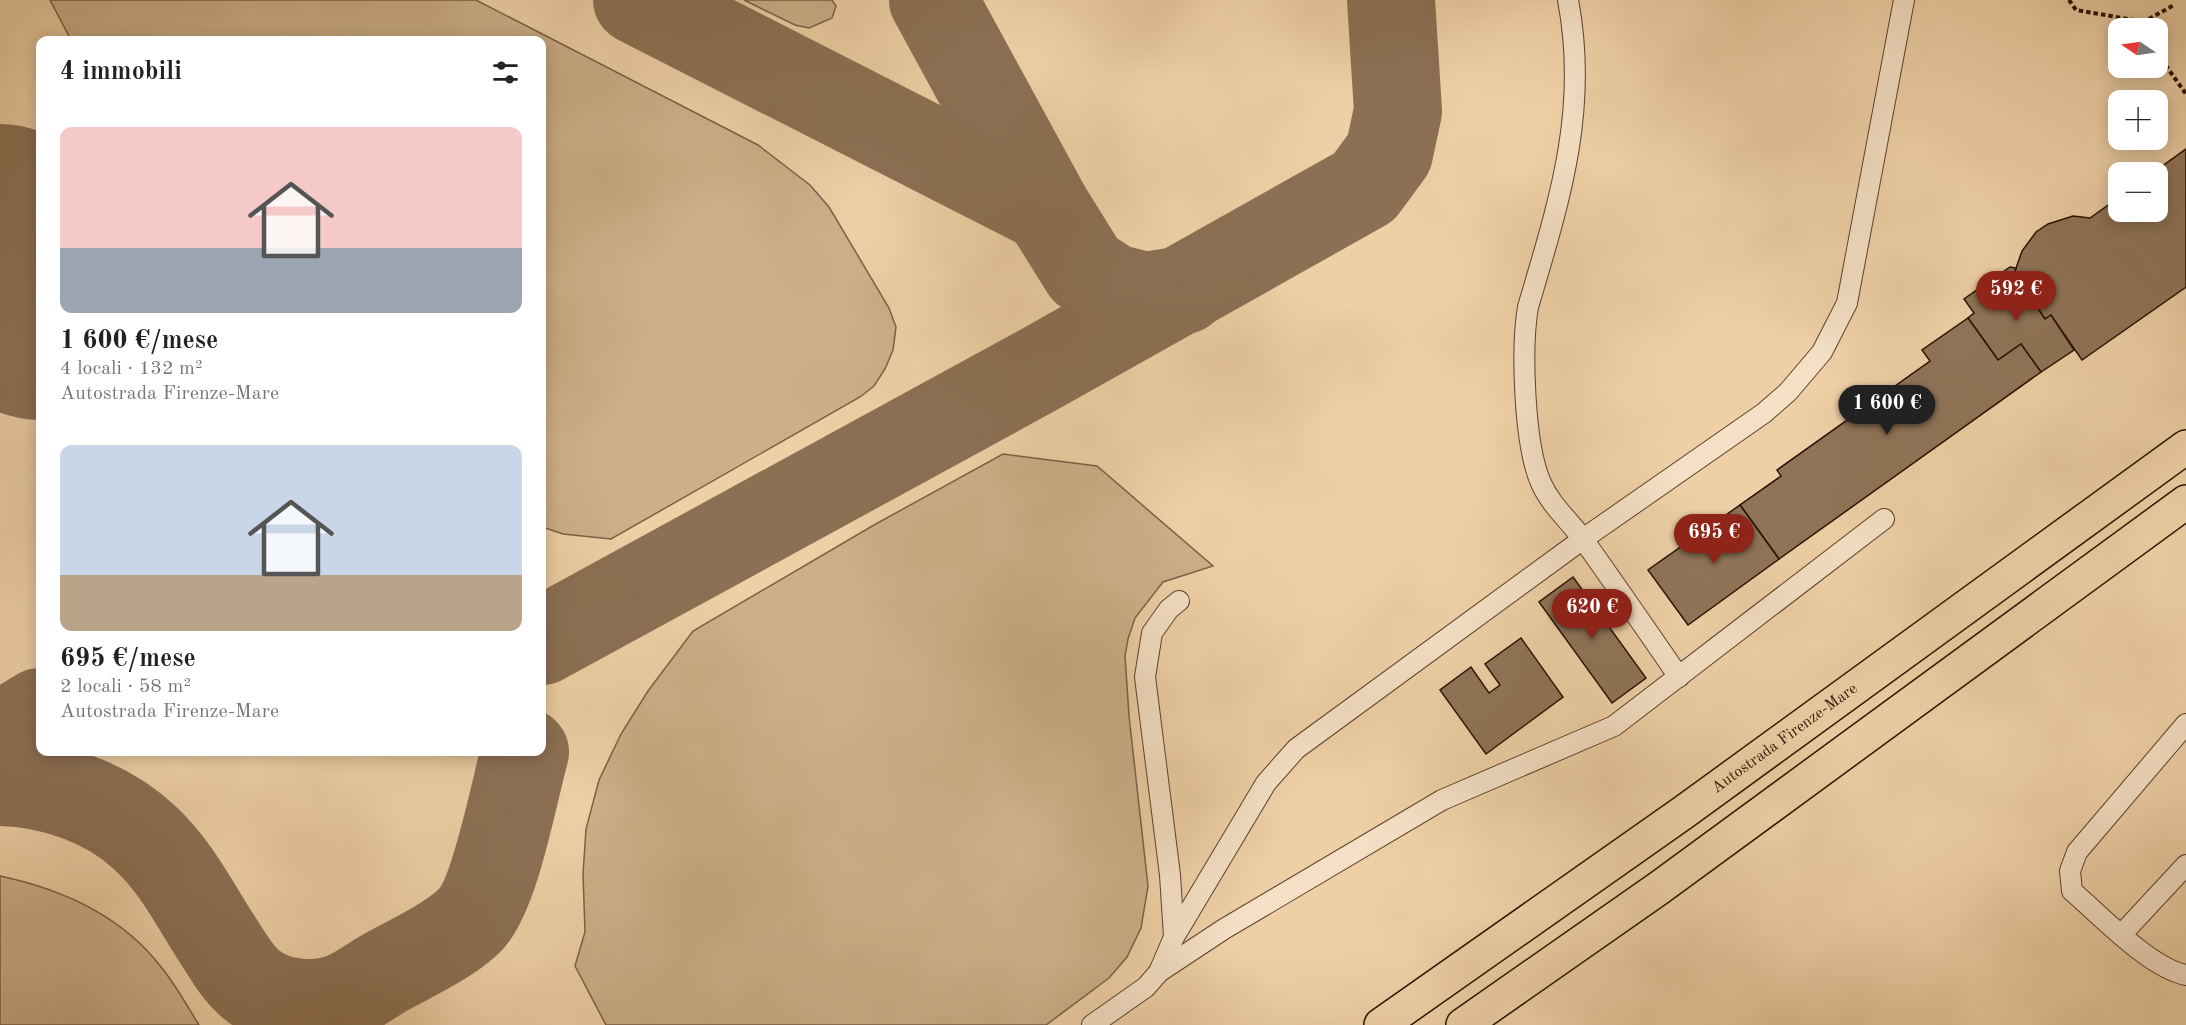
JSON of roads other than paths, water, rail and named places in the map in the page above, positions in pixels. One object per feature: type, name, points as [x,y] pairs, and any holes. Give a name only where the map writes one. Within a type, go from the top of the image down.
[{"type":"highway","name":"Autostrada Firenze-Mare","points":[[1382,1025],[1684,812],[2186,447]]},
{"type":"highway","points":[[1462,1025],[1668,881],[2186,502]]},
{"type":"lane","points":[[1568,0],[1577,78],[1574,114],[1568,162],[1557,208],[1528,306],[1524,356],[1535,465],[1541,485],[1583,539],[1679,677]]},
{"type":"lane","points":[[1159,972],[1174,937],[1266,783],[1296,749],[1583,539],[1764,413],[1805,373],[1836,329],[1847,303],[1856,270],[1904,0]]},
{"type":"lane","points":[[1092,1025],[1146,987],[1159,972],[1224,929],[1442,800],[1614,726],[1884,519]]},
{"type":"lane","points":[[1174,937],[1170,875],[1145,677],[1152,633],[1169,609],[1179,601]]},
{"type":"lane","points":[[2186,724],[2078,852],[2070,872],[2072,891],[2121,935],[2167,970],[2186,975]]},
{"type":"lane","points":[[2121,935],[2186,865]]}]
